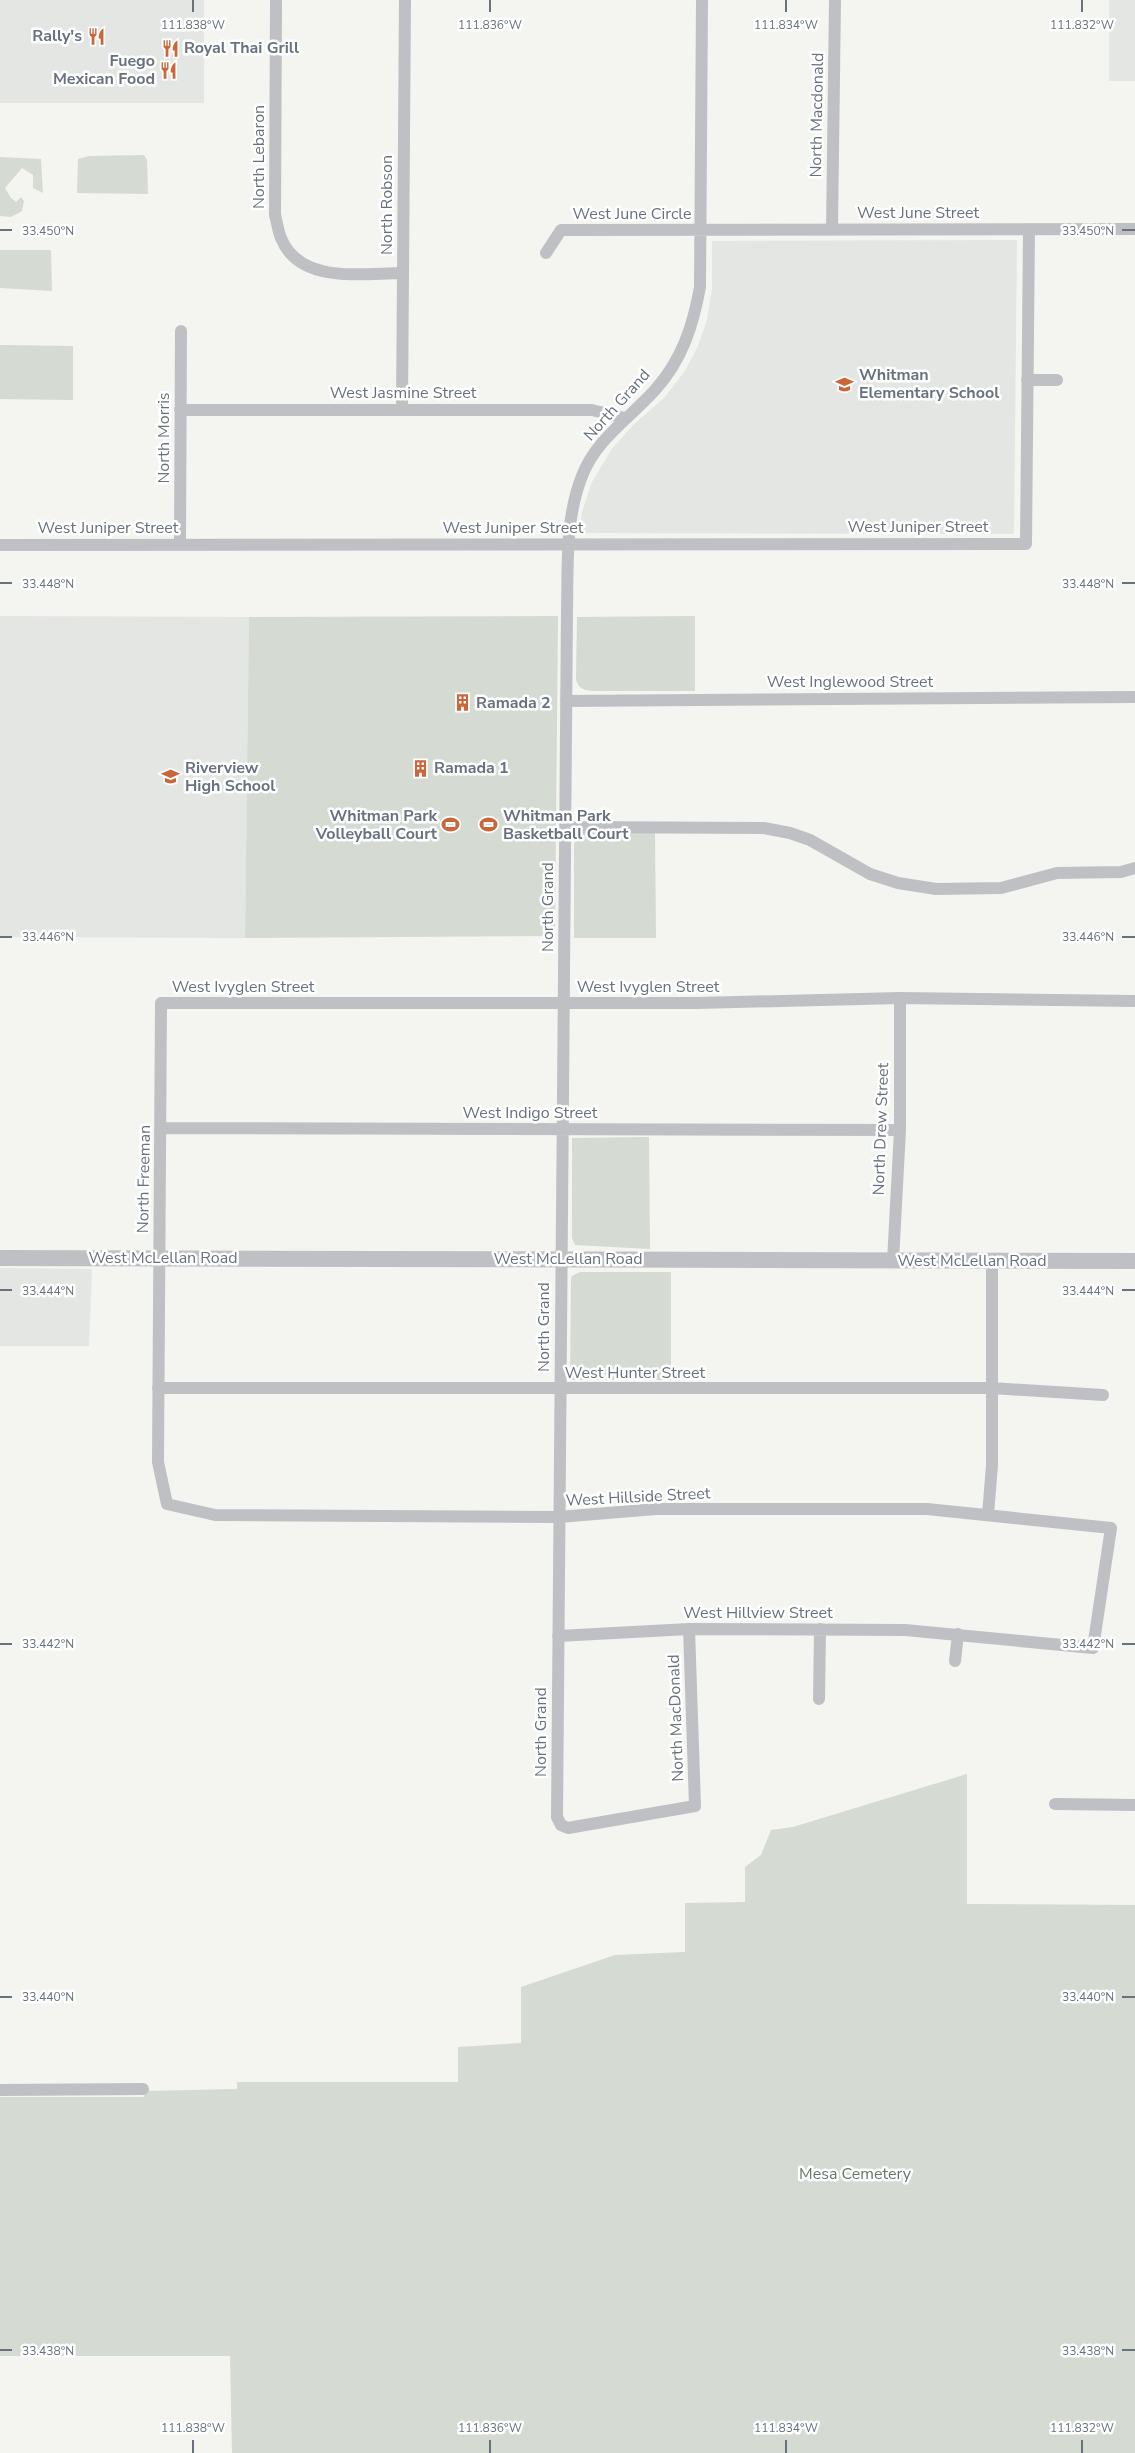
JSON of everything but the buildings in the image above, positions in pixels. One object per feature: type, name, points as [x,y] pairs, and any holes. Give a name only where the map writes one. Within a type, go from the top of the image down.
[{"type":"street","name":"North Lebaron","points":[[276,0],[275,215],[281,239],[296,258],[316,271],[403,273]]},
{"type":"street","name":"North Robson","points":[[402,410],[405,0]]},
{"type":"street","name":"North Grand","points":[[561,1825],[557,1817],[560,1258],[568,544],[570,510],[582,474],[601,443],[654,390],[674,365],[687,340],[694,317],[700,287],[702,0]]},
{"type":"street","name":"North Macdonald","points":[[832,230],[835,0]]},
{"type":"street","points":[[1029,229],[1028,380],[1057,380]]},
{"type":"street","name":"West June Street","points":[[700,230],[1135,229]]},
{"type":"street","name":"West June Circle","points":[[546,253],[561,230],[700,230]]},
{"type":"street","name":"North Morris","points":[[180,545],[181,331]]},
{"type":"street","name":"West Juniper Street","points":[[0,545],[1026,544],[1028,380]]},
{"type":"street","name":"West Jasmine Street","points":[[180,410],[592,410],[624,418]]},
{"type":"street","name":"West Inglewood Street","points":[[566,701],[1135,697]]},
{"type":"street","points":[[565,827],[764,828],[777,830],[810,840],[870,874],[898,883],[936,889],[1001,888],[1056,873],[1121,872],[1135,868]]},
{"type":"street","name":"West Ivyglen Street","points":[[161,1003],[563,1004],[900,998],[1135,1001]]},
{"type":"street","name":"North Drew Street","points":[[893,1261],[900,1130],[900,998]]},
{"type":"street","name":"North Freeman","points":[[161,1003],[158,1462],[167,1504]]},
{"type":"street","name":"West Indigo Street","points":[[161,1128],[900,1130]]},
{"type":"street","name":"West McLellan Road","points":[[0,1258],[1135,1261]]},
{"type":"street","points":[[988,1515],[992,1465],[992,1260]]},
{"type":"street","name":"West Hunter Street","points":[[158,1388],[992,1388],[1103,1395]]},
{"type":"street","name":"West Hillside Street","points":[[167,1504],[215,1515],[559,1517],[656,1509],[927,1509],[1111,1528],[1093,1648]]},
{"type":"street","name":"West Hillview Street","points":[[558,1636],[690,1629],[905,1630],[1093,1648]]},
{"type":"street","name":"North MacDonald","points":[[561,1825],[568,1828],[695,1806],[690,1629]]},
{"type":"street","points":[[819,1699],[820,1629]]},
{"type":"street","points":[[955,1661],[958,1634]]},
{"type":"street","points":[[1056,1804],[1135,1805]]},
{"type":"street","points":[[0,2090],[143,2089]]},
{"type":"shaded area","points":[[0,0],[204,0],[204,103],[0,103]]},
{"type":"shaded area","points":[[1109,0],[1135,0],[1135,81],[1109,81]]},
{"type":"shaded area","name":"Whitman Elementary School","points":[[1017,240],[1014,534],[580,533],[582,512],[592,482],[611,450],[633,425],[664,398],[685,371],[698,346],[707,320],[712,288],[712,241]]},
{"type":"shaded area","name":"Riverview High School","points":[[0,616],[249,617],[245,938],[0,937]]},
{"type":"shaded area","points":[[0,1268],[92,1269],[89,1346],[0,1346]]},
{"type":"green space","points":[[144,155],[147,160],[148,194],[77,193],[78,159],[89,156]]},
{"type":"green space","points":[[0,157],[41,159],[43,193],[33,188],[33,175],[22,168],[5,188],[16,202],[21,197],[24,201],[22,211],[11,217],[0,216]]},
{"type":"green space","points":[[0,250],[51,250],[52,291],[0,288]]},
{"type":"green space","points":[[0,345],[73,346],[73,400],[0,399]]},
{"type":"green space","points":[[558,616],[555,936],[245,938],[249,617]]},
{"type":"green space","points":[[695,616],[695,691],[592,691],[582,689],[577,683],[577,617]]},
{"type":"green space","points":[[655,833],[656,938],[574,938],[574,844],[578,834]]},
{"type":"green space","points":[[649,1137],[650,1249],[575,1245],[572,1238],[572,1138]]},
{"type":"green space","points":[[580,1272],[671,1272],[671,1380],[570,1380],[571,1280],[572,1276]]},
{"type":"green space","name":"Mesa Cemetery","points":[[967,1774],[967,1904],[1135,1905],[1135,2453],[232,2453],[230,2356],[0,2356],[0,2097],[144,2097],[145,2091],[237,2089],[237,2082],[458,2082],[458,2047],[521,2043],[521,1987],[615,1955],[685,1952],[685,1903],[745,1902],[745,1867],[761,1855],[771,1830],[793,1827]]},
{"type":"place","name":"Rally's","points":[[96,36]]},
{"type":"place","name":"Royal Thai Grill","points":[[170,48]]},
{"type":"place","name":"Fuego Mexican Food","points":[[169,70]]},
{"type":"place","name":"Whitman Elementary School","points":[[845,384]]},
{"type":"place","name":"Ramada 2","points":[[462,703]]},
{"type":"place","name":"Ramada 1","points":[[420,768]]},
{"type":"place","name":"Riverview High School","points":[[171,777]]},
{"type":"place","name":"Whitman Park Volleyball Court","points":[[451,825]]},
{"type":"place","name":"Whitman Park Basketball Court","points":[[489,825]]}]
